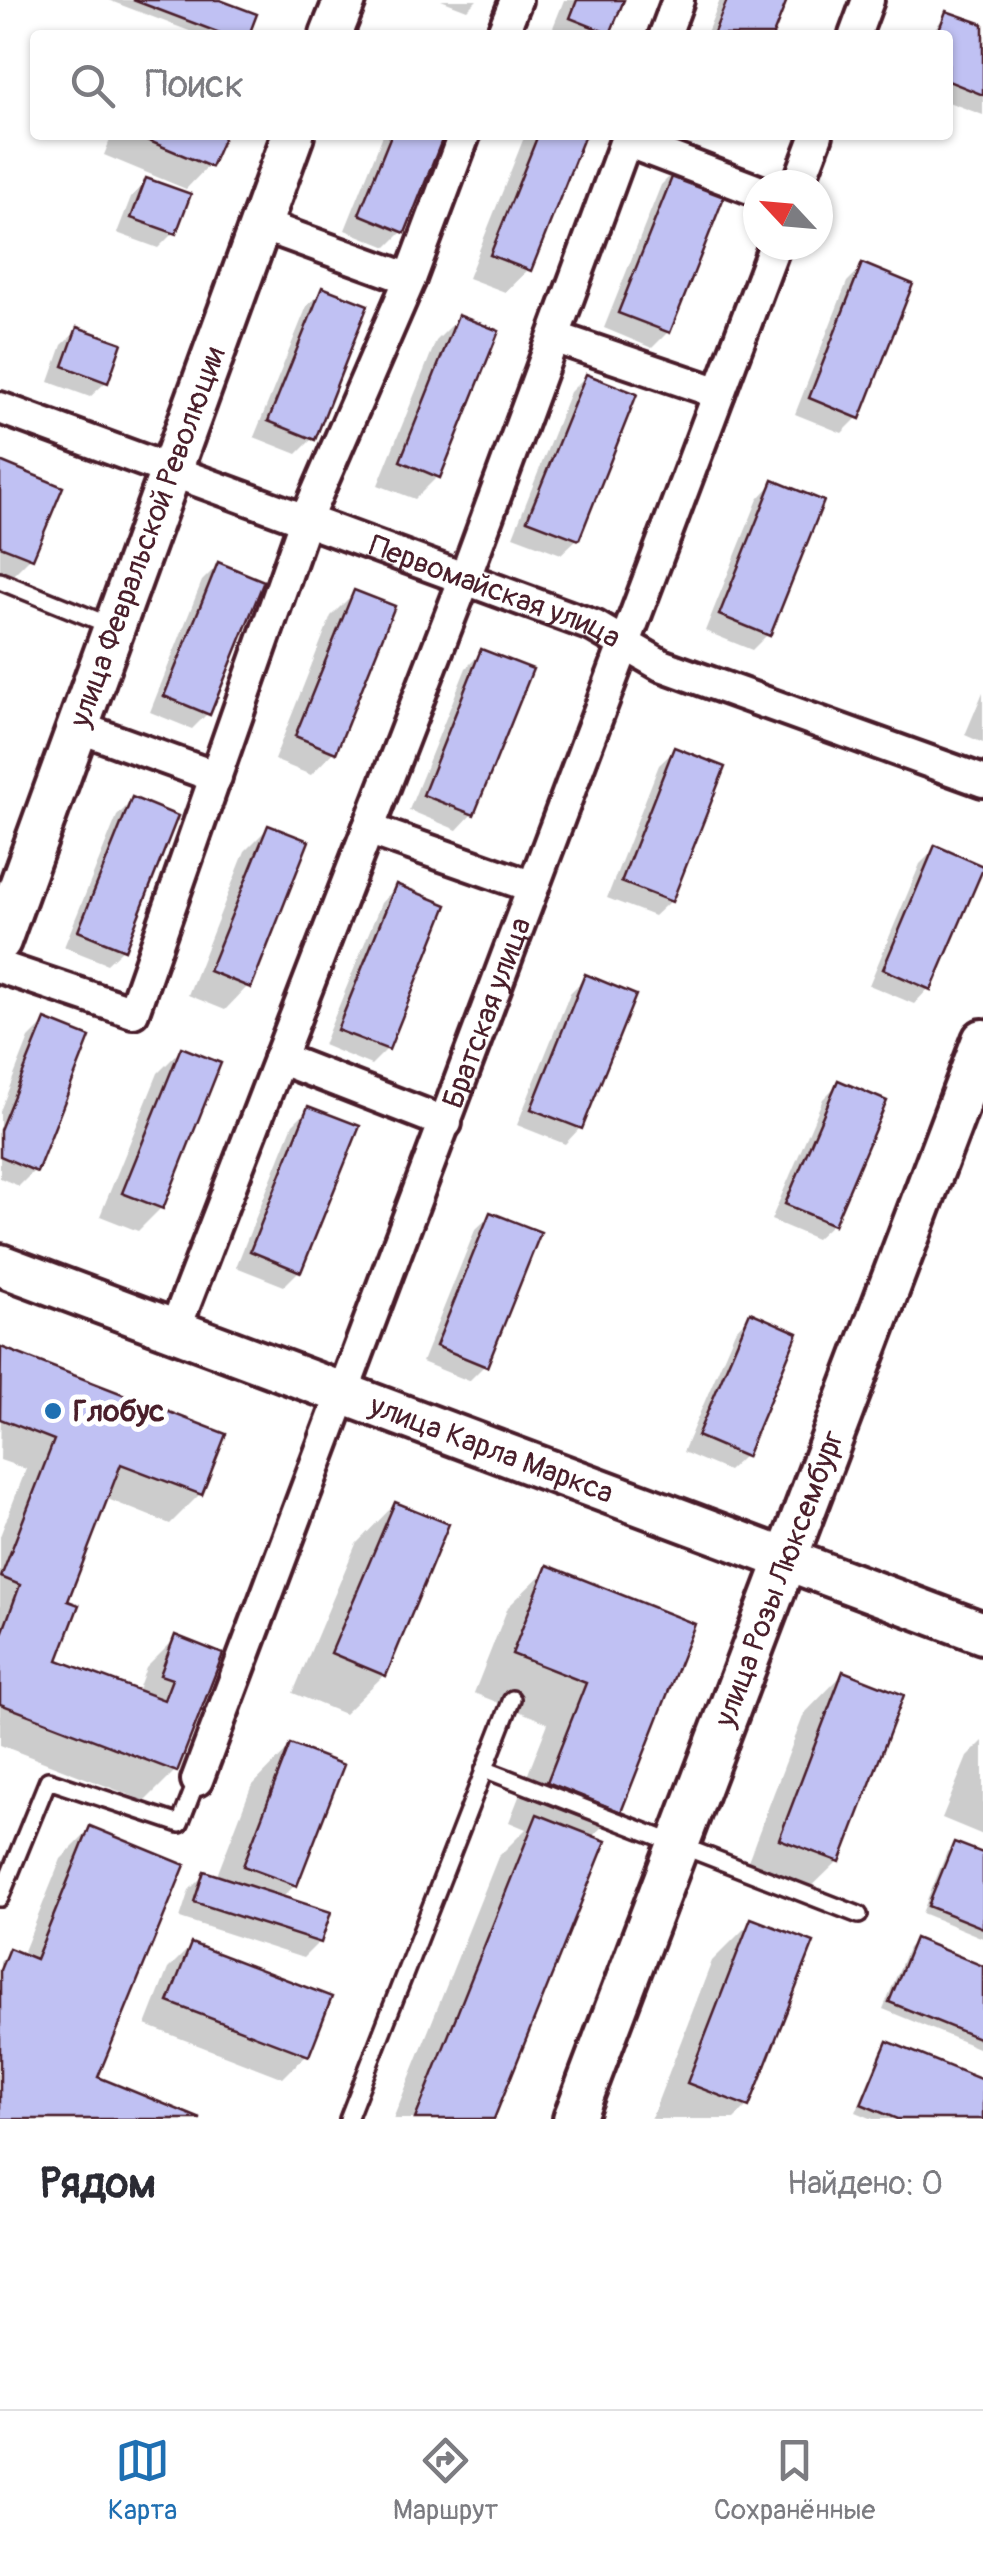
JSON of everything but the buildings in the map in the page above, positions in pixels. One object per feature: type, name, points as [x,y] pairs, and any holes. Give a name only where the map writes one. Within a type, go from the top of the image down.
[{"type":"street","points":[[504,30],[516,0]]},
{"type":"street","points":[[668,30],[678,0]]},
{"type":"street","points":[[857,30],[868,0]]},
{"type":"street","name":"улица Февральской Революции","points":[[0,941],[291,140]]},
{"type":"street","points":[[0,967],[133,1012],[305,521],[410,280],[462,140]]},
{"type":"street","points":[[175,1329],[464,579],[626,140]]},
{"type":"street","points":[[632,140],[743,185]]},
{"type":"street","points":[[804,170],[815,140]]},
{"type":"street","points":[[259,224],[410,280]]},
{"type":"street","name":"Братская улица","points":[[197,1780],[346,1393],[769,260]]},
{"type":"street","points":[[554,338],[719,394]]},
{"type":"street","name":"Первомайская улица","points":[[0,408],[594,626],[662,665],[983,781]]},
{"type":"street","points":[[78,727],[216,776]]},
{"type":"street","points":[[368,829],[533,887]]},
{"type":"street","name":"улица Розы Люксембург","points":[[574,2119],[983,1040]]},
{"type":"street","points":[[280,1058],[446,1123]]},
{"type":"street","name":"улица Карла Маркса","points":[[0,1265],[983,1633]]},
{"type":"lane","points":[[0,581],[114,627]]},
{"type":"lane","points":[[348,2119],[512,1698]]},
{"type":"lane","points":[[484,1769],[859,1916]]},
{"type":"lane","points":[[0,1898],[48,1780],[180,1824],[197,1780]]},
{"type":"place","name":"Глобус","points":[[53,1411]]}]
